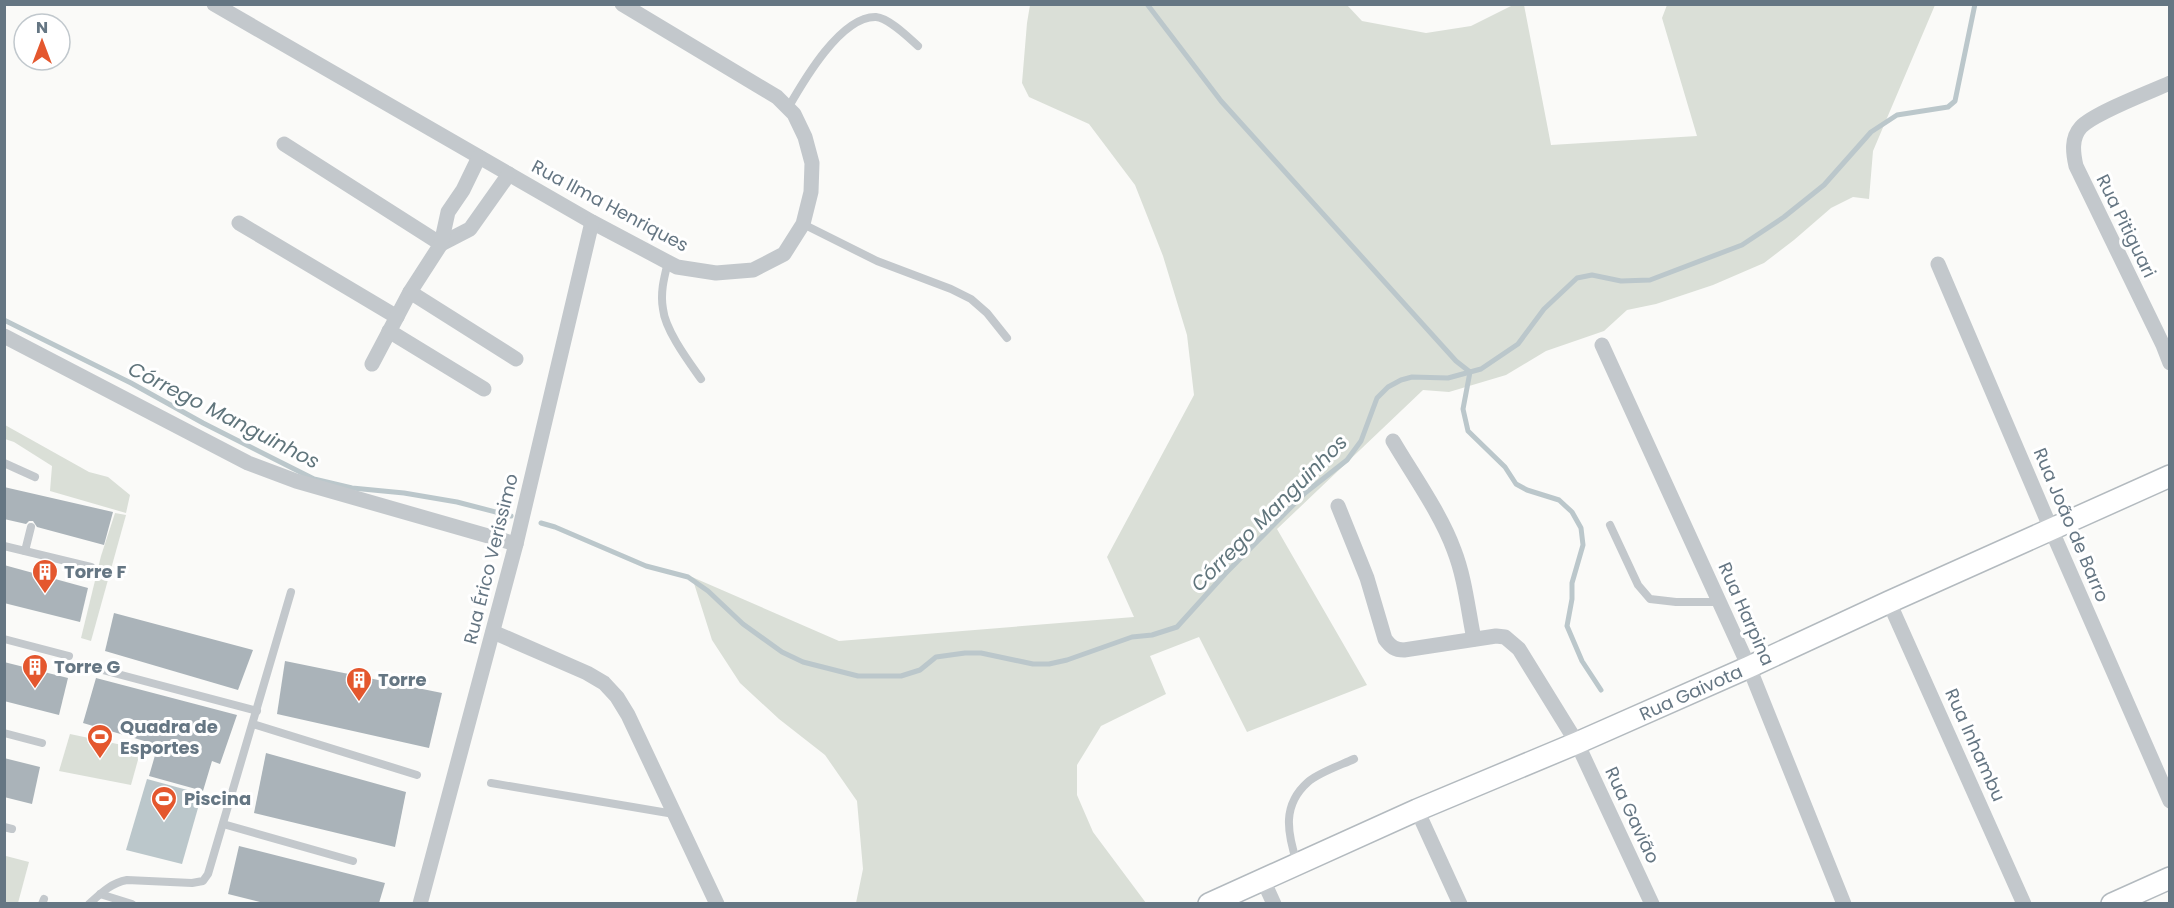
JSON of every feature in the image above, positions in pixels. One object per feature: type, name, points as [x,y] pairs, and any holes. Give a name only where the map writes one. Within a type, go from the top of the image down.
[{"type":"street","name":"Rua Ilma Henriques","points":[[214,4],[592,222],[677,267],[716,273],[753,270],[784,254],[803,224],[811,192],[812,163],[805,137],[794,114],[777,97],[622,4]]},
{"type":"street","name":"Rua Pitiguari","points":[[2169,83],[2094,118],[2081,127],[2075,137],[2072,150],[2076,166],[2163,345],[2169,363]]},
{"type":"street","points":[[284,144],[441,244]]},
{"type":"street","points":[[372,364],[410,292],[441,244],[448,212],[463,190],[479,157]]},
{"type":"street","points":[[441,244],[470,230],[509,174]]},
{"type":"street","name":"Rua Érico Verissimo","points":[[420,903],[517,540],[592,222]]},
{"type":"street","points":[[239,223],[397,317]]},
{"type":"street","name":"Rua João de Barro","points":[[1938,264],[2169,801]]},
{"type":"street","points":[[410,292],[516,359]]},
{"type":"street","points":[[389,331],[484,388]]},
{"type":"street","points":[[4,336],[248,463],[296,481],[517,540]]},
{"type":"street","name":"Rua Harpina","points":[[1602,345],[1749,667],[1844,903]]},
{"type":"street","points":[[1394,441],[1454,549],[1474,639]]},
{"type":"street","name":"Rua Gaivota","points":[[1209,903],[1417,810],[1749,667],[2169,476]]},
{"type":"street","name":"Rua Gavião","points":[[1338,506],[1366,578],[1385,639],[1390,645],[1397,650],[1404,650],[1496,636],[1505,637],[1514,642],[1577,743],[1652,903]]},
{"type":"street","name":"Rua Inhambu","points":[[1889,602],[2024,903]]},
{"type":"street","points":[[493,632],[587,673],[604,683],[617,697],[628,714],[717,903]]},
{"type":"street","points":[[1417,810],[1460,903]]},
{"type":"street","points":[[2112,903],[2169,878]]},
{"type":"street","points":[[1263,880],[1274,903]]},
{"type":"lane","points":[[788,108],[816,61],[856,21],[878,17],[899,29],[918,46]]},
{"type":"lane","points":[[803,224],[877,261],[971,299],[987,313],[1007,338]]},
{"type":"lane","points":[[668,262],[662,289],[663,312],[679,346],[701,380]]},
{"type":"lane","points":[[4,463],[35,477]]},
{"type":"lane","points":[[1610,525],[1638,585],[1650,599],[1676,602],[1719,602]]},
{"type":"lane","points":[[25,551],[31,527]]},
{"type":"lane","points":[[4,546],[91,567]]},
{"type":"lane","points":[[90,903],[109,886],[127,880],[192,883],[202,881],[208,874],[291,592]]},
{"type":"lane","points":[[4,639],[69,656]]},
{"type":"lane","points":[[95,668],[257,711]]},
{"type":"lane","points":[[254,724],[417,774]]},
{"type":"lane","points":[[4,733],[42,743]]},
{"type":"lane","points":[[1298,864],[1292,847],[1289,820],[1291,802],[1309,781],[1354,759]]},
{"type":"lane","points":[[491,783],[675,814]]},
{"type":"lane","points":[[223,824],[353,861]]},
{"type":"lane","points":[[100,894],[132,903]]},
{"type":"shaded area","points":[[1030,5],[1347,5],[1362,21],[1426,33],[1471,26],[1513,5],[1524,5],[1551,145],[1697,136],[1662,18],[1667,5],[1935,5],[1873,151],[1869,199],[1853,197],[1831,208],[1764,263],[1713,285],[1656,304],[1627,310],[1604,331],[1546,351],[1506,375],[1449,392],[1423,390],[1277,529],[1367,685],[1247,732],[1199,637],[1150,656],[1166,694],[1101,726],[1077,765],[1077,795],[1093,832],[1146,903],[856,903],[863,869],[857,801],[825,755],[779,719],[740,683],[712,640],[692,577],[839,641],[1134,617],[1107,557],[1194,395],[1187,335],[1163,256],[1135,185],[1089,124],[1029,97],[1022,83]]},
{"type":"shaded area","points":[[5,425],[89,472],[108,477],[130,495],[126,513],[50,491],[52,466],[14,442],[5,439]]},
{"type":"shaded area","points":[[115,513],[126,515],[91,641],[81,638],[101,556]]},
{"type":"shaded area","name":"Quadra de Esportes","points":[[70,734],[141,749],[131,785],[59,771]]},
{"type":"shaded area","name":"Piscina","points":[[147,779],[202,794],[182,864],[126,850]]},
{"type":"shaded area","points":[[6,856],[29,862],[18,903],[5,903]]},
{"type":"building","points":[[4,487],[113,512],[104,545],[37,527],[33,521],[26,524],[4,519]]},
{"type":"building","name":"Torre F","points":[[4,565],[88,588],[80,622],[4,603]]},
{"type":"building","points":[[114,613],[253,650],[238,690],[105,651]]},
{"type":"building","name":"Torre","points":[[285,661],[442,693],[429,748],[277,714]]},
{"type":"building","name":"Torre G","points":[[4,662],[68,678],[59,715],[4,701]]},
{"type":"building","points":[[96,678],[237,715],[220,764],[212,761],[203,791],[149,776],[158,745],[83,723]]},
{"type":"building","points":[[266,753],[406,792],[395,847],[254,813]]},
{"type":"building","points":[[4,758],[40,767],[32,804],[4,797]]},
{"type":"building","points":[[239,846],[385,883],[379,903],[264,903],[228,894]]},
{"type":"waterway","points":[[1147,4],[1221,101],[1456,361],[1470,372]]},
{"type":"waterway","name":"Córrego Manguinhos","points":[[541,523],[646,566],[688,577],[708,591],[743,624],[782,652],[803,662],[858,676],[901,676],[920,670],[936,657],[965,653],[981,653],[1033,664],[1049,664],[1132,637],[1152,635],[1177,627],[1225,574],[1305,493],[1347,460],[1361,441],[1377,398],[1388,387],[1412,377],[1448,378],[1481,369],[1518,344],[1544,309],[1577,278],[1592,275],[1621,281],[1650,280],[1742,245],[1784,217],[1824,185],[1871,132],[1897,115],[1948,107],[1955,101],[1975,4]]},
{"type":"waterway","name":"Córrego Manguinhos","points":[[4,320],[131,383],[203,423],[314,479],[352,488],[404,493],[457,502],[511,516]]},
{"type":"waterway","points":[[1470,372],[1463,409],[1468,431],[1505,467],[1516,484],[1559,500],[1572,512],[1581,528],[1583,545],[1572,583],[1572,599],[1567,626],[1582,661],[1601,690]]},
{"type":"place","name":"Torre F","points":[[45,595]]},
{"type":"place","name":"Torre G","points":[[35,690]]},
{"type":"place","name":"Torre","points":[[359,703]]},
{"type":"place","name":"Quadra de Esportes","points":[[100,760]]},
{"type":"place","name":"Piscina","points":[[164,822]]}]
